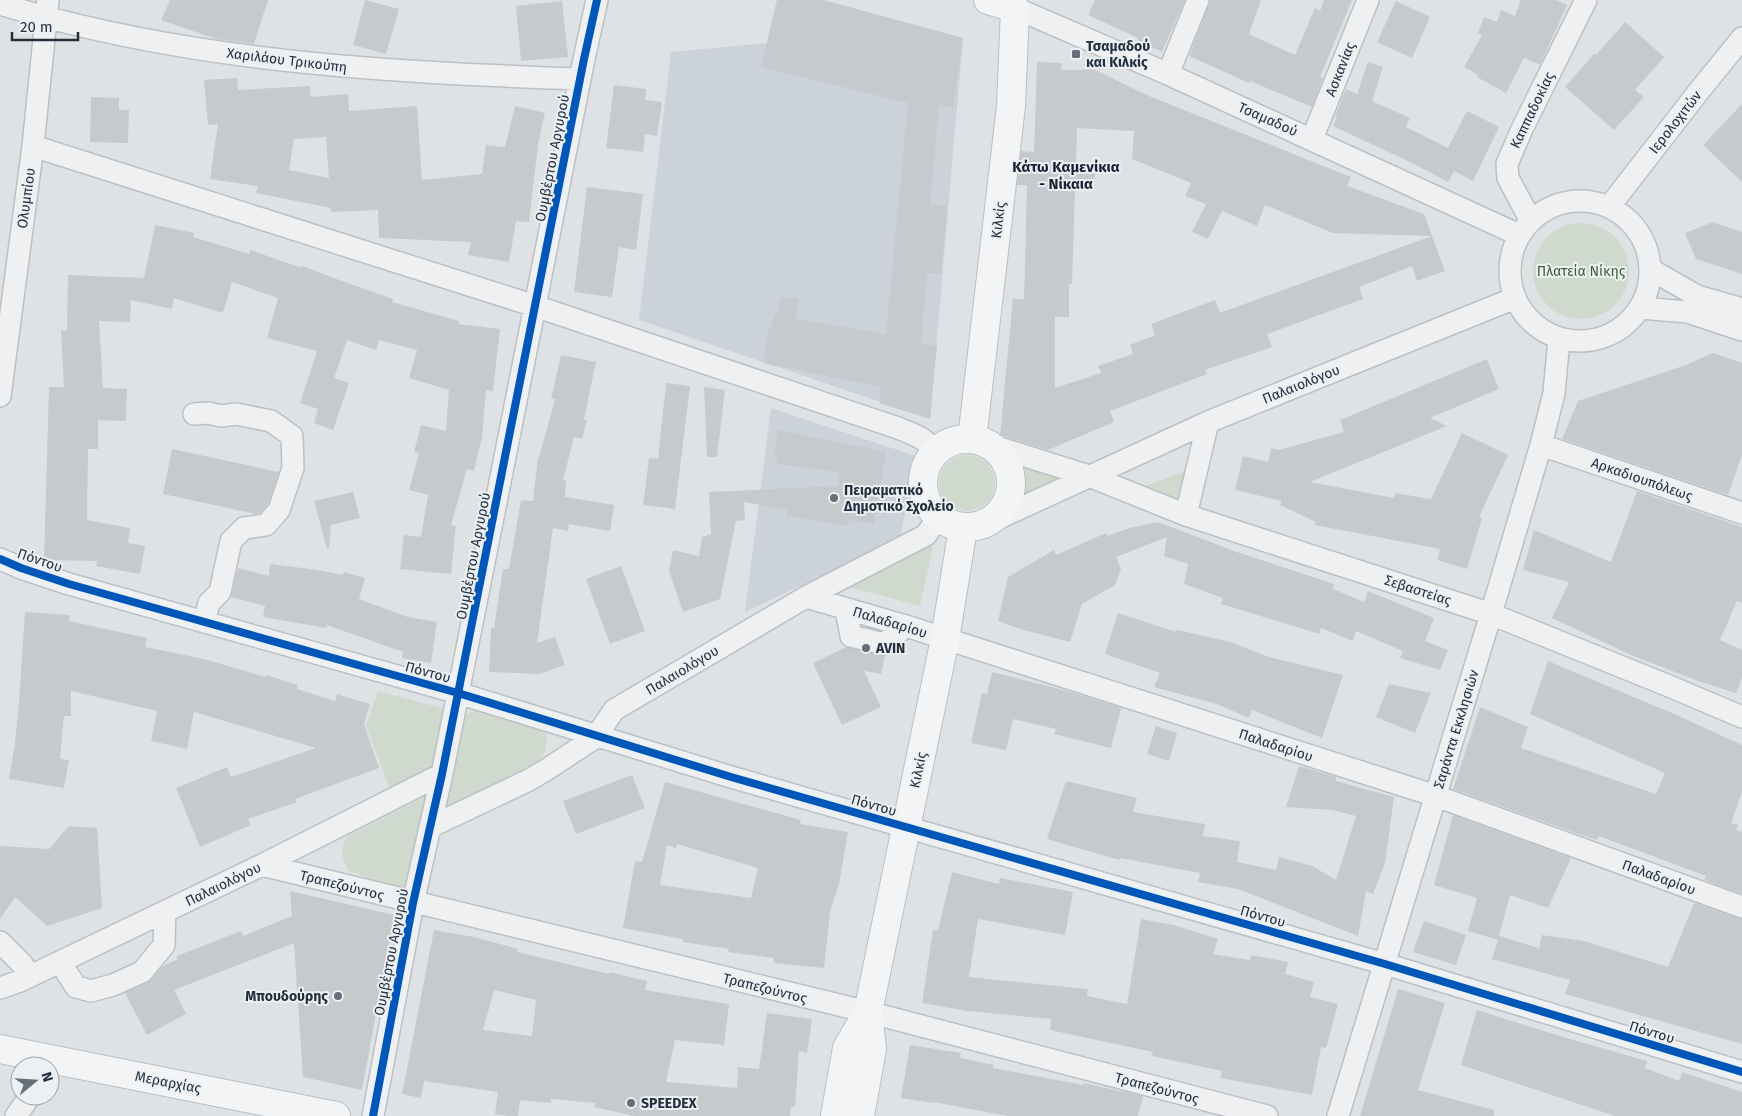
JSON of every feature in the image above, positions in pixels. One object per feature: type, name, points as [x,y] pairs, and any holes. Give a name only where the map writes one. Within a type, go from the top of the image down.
[{"type":"main road","points":[[988,0],[1015,4]]},
{"type":"main road","name":"Κιλκίς","points":[[980,442],[1010,106],[1015,4]]},
{"type":"main road","points":[[964,439],[980,442],[1000,453],[1008,466],[1012,482],[1009,499],[1005,507],[993,519],[974,526],[952,525],[938,517],[927,503],[923,478],[927,464],[935,452],[950,442],[964,439]]},
{"type":"main road","name":"Κιλκίς","points":[[860,1116],[872,1049],[868,1012],[945,639],[974,526]]},
{"type":"main road","name":"Κιλκίς","points":[[835,1116],[847,1048],[868,1012]]},
{"type":"main road","name":"Μεραρχίας","points":[[0,1049],[23,1056]]},
{"type":"main road","name":"Μεραρχίας","points":[[60,1065],[336,1116]]},
{"type":"street","name":"Ουμβέρτου Αργυρού","points":[[373,1116],[413,903],[442,774],[597,0]]},
{"type":"street","points":[[1168,74],[1198,0]]},
{"type":"street","name":"Ασκανίας","points":[[1312,139],[1368,0]]},
{"type":"street","name":"Καππαδοκίας","points":[[1525,228],[1508,178],[1507,164],[1586,0]]},
{"type":"street","name":"Χαριλάου Τρικούπη","points":[[0,4],[47,8],[85,28],[113,34],[274,60],[431,73],[580,79]]},
{"type":"street","name":"Τσαμαδού","points":[[1015,4],[1312,139],[1525,228]]},
{"type":"street","name":"Ολυμπίου","points":[[0,396],[6,308],[34,146],[47,8]]},
{"type":"street","name":"Ιερολοχιτών","points":[[1609,207],[1742,38]]},
{"type":"street","points":[[34,146],[535,306],[898,428],[920,436],[930,444],[935,452]]},
{"type":"street","points":[[1568,202],[1593,202],[1609,207],[1624,216],[1636,229],[1647,252],[1650,269],[1648,290],[1640,308],[1621,329],[1605,337],[1587,342],[1559,339],[1543,332],[1523,314],[1515,298],[1509,271],[1512,252],[1525,228],[1544,210],[1568,202]]},
{"type":"street","points":[[1650,269],[1697,296],[1742,309]]},
{"type":"street","name":"Παλαιολόγου","points":[[974,526],[1208,422],[1515,298]]},
{"type":"street","points":[[1640,308],[1688,312],[1742,330]]},
{"type":"street","name":"Σαράντα Εκκλησιών","points":[[1338,1116],[1541,445],[1553,400],[1559,339]]},
{"type":"street","points":[[194,414],[208,413],[221,416],[236,414],[271,421],[292,436],[293,468],[279,510],[266,525],[244,528],[231,541],[220,592],[209,603],[204,622]]},
{"type":"street","points":[[1186,515],[1208,422]]},
{"type":"street","name":"Σεβαστείας","points":[[980,442],[1089,476],[1186,515],[1491,614],[1742,717]]},
{"type":"street","name":"Αρκαδιουπόλεως","points":[[1541,445],[1742,513]]},
{"type":"street","name":"Παλαιολόγου","points":[[430,827],[529,780],[596,737],[614,710],[806,597],[926,535],[938,517]]},
{"type":"street","name":"Πόντου","points":[[0,559],[69,584],[458,693],[596,737],[906,828],[1385,964],[1742,1072]]},
{"type":"street","name":"Παλαδαρίου","points":[[806,597],[906,626],[1436,796],[1742,907]]},
{"type":"street","name":"Παλαιολόγου","points":[[0,988],[30,976],[165,912],[442,774]]},
{"type":"street","name":"Τραπεζούντος","points":[[262,865],[868,1012],[1267,1116]]},
{"type":"street","points":[[60,962],[76,987],[90,991],[113,985],[142,972],[164,945],[165,912]]},
{"type":"street","points":[[0,942],[22,964],[30,976]]},
{"type":"shaded area","points":[[777,0],[823,0],[963,38],[930,419],[639,320],[671,52],[767,43]]},
{"type":"shaded area","name":"Πειραματικό Δημοτικό Σχολείο","points":[[771,408],[916,456],[900,539],[745,612]]},
{"type":"green space","name":"Πλατεία Νίκης","points":[[1581,223],[1599,227],[1615,237],[1625,253],[1629,271],[1625,289],[1615,305],[1599,315],[1581,319],[1563,315],[1547,305],[1537,289],[1533,271],[1537,253],[1547,237],[1563,227]]},
{"type":"green space","points":[[967,455],[978,457],[987,463],[993,472],[995,483],[993,494],[987,503],[978,509],[967,511],[956,509],[947,503],[941,494],[939,483],[941,472],[947,463],[956,457]]},
{"type":"green space","points":[[1019,464],[1060,478],[1022,495]]},
{"type":"green space","points":[[1185,471],[1180,503],[1143,487]]},
{"type":"green space","points":[[931,546],[933,547],[920,606],[846,586],[846,584]]},
{"type":"green space","points":[[378,691],[445,709],[433,769],[390,789],[366,726]]},
{"type":"green space","points":[[476,710],[535,727],[546,734],[546,749],[536,763],[526,769],[449,806],[445,802],[462,721],[469,713]]},
{"type":"green space","points":[[425,797],[410,876],[404,886],[396,888],[349,871],[342,854],[343,846],[348,836]]},
{"type":"building","points":[[170,0],[268,0],[254,44],[216,39],[161,20]]},
{"type":"building","points":[[365,0],[399,9],[386,54],[353,45]]},
{"type":"building","points":[[777,0],[823,0],[963,38],[953,108],[939,105],[930,205],[947,205],[941,274],[927,273],[921,344],[937,346],[930,419],[879,403],[881,387],[763,363],[769,328],[771,328],[774,315],[779,309],[780,297],[799,299],[796,319],[886,334],[908,103],[761,67]]},
{"type":"building","points":[[1095,0],[1185,0],[1162,52],[1137,40],[1138,38],[1088,15]]},
{"type":"building","points":[[1210,0],[1261,0],[1249,34],[1295,55],[1315,8],[1320,11],[1324,0],[1352,0],[1320,77],[1323,78],[1312,107],[1250,81],[1249,83],[1189,56]]},
{"type":"building","points":[[1521,0],[1556,0],[1567,5],[1540,65],[1524,58],[1506,93],[1477,77],[1478,75],[1464,67],[1482,35],[1478,33],[1484,17],[1497,22],[1501,10],[1515,16]]},
{"type":"building","points":[[562,1],[568,57],[521,61],[516,6]]},
{"type":"building","points":[[1396,1],[1430,17],[1412,58],[1377,42]]},
{"type":"building","points":[[1625,22],[1664,57],[1635,90],[1644,97],[1614,130],[1565,87]]},
{"type":"building","points":[[1037,62],[1062,63],[1061,70],[1093,69],[1149,96],[1351,177],[1347,186],[1424,214],[1445,271],[1417,281],[1412,266],[1359,287],[1363,299],[1267,334],[1272,347],[1205,370],[1207,374],[1110,411],[1114,422],[1048,450],[1000,435],[1013,299],[1024,299],[1027,185],[1017,185],[1021,151],[1034,152]],"holes":[[[1077,128],[1134,131],[1132,159],[1191,183],[1185,196],[1206,204],[1192,232],[1208,239],[1222,211],[1257,226],[1265,205],[1333,233],[1432,236],[1220,313],[1215,300],[1151,324],[1155,335],[1130,345],[1133,354],[1098,366],[1101,373],[1055,388],[1055,317],[1069,317],[1069,284],[1072,284],[1075,189],[1094,190],[1095,164],[1076,163]]]},
{"type":"building","points":[[1368,62],[1383,67],[1372,101],[1410,118],[1406,127],[1448,148],[1467,111],[1499,127],[1473,181],[1454,171],[1448,182],[1333,126],[1346,89],[1357,94]]},
{"type":"building","points":[[237,78],[238,90],[310,86],[311,97],[348,94],[349,111],[417,106],[422,180],[482,174],[486,145],[505,147],[515,106],[545,113],[538,144],[529,222],[516,221],[509,262],[468,255],[471,242],[379,238],[378,210],[331,212],[331,208],[256,193],[258,186],[210,179],[218,124],[208,125],[204,80]],"holes":[[[326,137],[329,178],[289,170],[294,139]]]},
{"type":"building","points":[[614,85],[646,89],[645,100],[662,102],[657,136],[645,134],[643,152],[606,148]]},
{"type":"building","points":[[91,97],[119,98],[119,110],[129,110],[128,143],[90,142]]},
{"type":"building","points":[[1742,104],[1742,182],[1703,145]]},
{"type":"building","points":[[587,187],[643,194],[636,250],[619,247],[612,297],[574,292]]},
{"type":"building","points":[[1713,222],[1742,232],[1742,274],[1696,259],[1685,233]]},
{"type":"building","points":[[155,225],[194,233],[193,237],[249,254],[250,250],[302,268],[303,266],[393,299],[392,302],[459,321],[458,324],[500,329],[493,391],[486,390],[482,437],[474,471],[467,469],[451,525],[456,526],[451,574],[400,569],[404,535],[421,537],[428,495],[409,490],[419,453],[414,452],[421,425],[446,431],[449,390],[409,378],[417,350],[379,340],[376,350],[347,340],[334,378],[349,383],[333,430],[314,423],[318,409],[300,403],[317,351],[267,338],[278,298],[232,282],[223,313],[174,298],[172,309],[131,300],[130,322],[99,321],[103,388],[127,389],[126,421],[98,420],[98,449],[88,449],[87,520],[130,528],[128,543],[145,546],[140,574],[96,566],[97,561],[44,560],[49,387],[64,387],[61,330],[67,330],[68,275],[144,278]]},
{"type":"building","points":[[1713,353],[1742,363],[1742,455],[1728,495],[1562,439],[1578,401],[1686,365]]},
{"type":"building","points":[[561,355],[596,362],[584,419],[587,420],[582,439],[574,437],[563,480],[566,480],[565,497],[614,505],[610,531],[569,524],[568,531],[553,528],[537,643],[555,637],[565,665],[540,674],[489,672],[491,628],[494,628],[503,569],[509,569],[521,500],[533,501],[538,457],[555,399],[551,399]]},
{"type":"building","points":[[1487,359],[1499,389],[1430,418],[1447,426],[1310,482],[1394,498],[1395,493],[1431,499],[1462,433],[1508,455],[1479,517],[1482,518],[1467,569],[1437,560],[1440,549],[1315,525],[1316,522],[1280,505],[1282,501],[1235,490],[1243,456],[1268,462],[1271,448],[1279,450],[1344,432],[1340,420]]},
{"type":"building","points":[[666,383],[690,386],[675,509],[643,505],[649,458],[658,459]]},
{"type":"building","points":[[704,387],[725,390],[717,457],[707,457]]},
{"type":"building","points":[[778,430],[886,452],[874,524],[849,520],[848,526],[786,516],[787,510],[744,502],[745,520],[736,521],[720,599],[683,612],[669,571],[673,550],[699,556],[702,537],[711,534],[709,492],[838,486],[839,472],[777,464],[778,458],[774,458]]},
{"type":"building","points":[[172,449],[279,472],[268,504],[260,513],[256,514],[163,494]]},
{"type":"building","points":[[1637,491],[1742,527],[1742,603],[1737,601],[1720,640],[1742,650],[1742,678],[1736,693],[1701,682],[1631,655],[1552,618],[1569,582],[1523,570],[1534,530],[1611,562]]},
{"type":"building","points":[[353,492],[360,518],[331,525],[329,548],[327,549],[314,501]]},
{"type":"building","points":[[1158,522],[1234,551],[1334,584],[1333,589],[1364,602],[1368,591],[1434,618],[1425,641],[1448,650],[1440,670],[1400,658],[1403,651],[1356,631],[1353,641],[1321,628],[1319,634],[1221,604],[1223,598],[1184,584],[1188,564],[1164,556],[1167,537],[1116,557],[1121,569],[1115,585],[1082,604],[1070,642],[1020,629],[998,621],[1008,577],[1054,550],[1056,555],[1106,533],[1107,536],[1129,528]]},
{"type":"building","points":[[270,564],[343,575],[344,572],[365,578],[359,599],[408,617],[437,622],[431,663],[402,658],[403,652],[327,625],[326,628],[263,617],[265,606],[231,597],[238,568],[269,576]]},
{"type":"building","points":[[621,566],[645,631],[610,644],[586,579]]},
{"type":"building","points":[[25,612],[70,615],[69,621],[147,638],[145,647],[204,659],[265,677],[266,675],[298,685],[297,689],[335,701],[337,694],[370,704],[364,724],[379,768],[295,799],[297,802],[248,819],[251,825],[200,847],[176,788],[227,767],[231,777],[316,748],[194,712],[187,749],[151,741],[157,711],[71,691],[71,716],[64,716],[60,759],[69,760],[64,788],[9,779],[19,702]]},
{"type":"building","points":[[1118,613],[1176,632],[1177,630],[1230,642],[1269,657],[1343,675],[1322,738],[1252,710],[1249,718],[1217,704],[1154,687],[1160,673],[1105,654]]},
{"type":"building","points":[[846,647],[885,656],[881,674],[864,671],[881,707],[842,725],[813,663]]},
{"type":"building","points":[[1548,661],[1679,716],[1742,745],[1742,792],[1731,823],[1738,825],[1736,830],[1742,832],[1742,894],[1704,880],[1706,876],[1599,836],[1597,840],[1581,835],[1453,789],[1480,707],[1528,727],[1521,748],[1656,794],[1665,773],[1530,714]]},
{"type":"building","points":[[992,672],[1067,691],[1121,708],[1111,748],[1054,734],[1056,729],[1013,719],[1006,750],[971,743],[982,693],[987,694]]},
{"type":"building","points":[[1389,684],[1431,693],[1415,733],[1376,717]]},
{"type":"building","points":[[1156,726],[1177,733],[1169,761],[1147,754]]},
{"type":"building","points":[[1299,766],[1336,777],[1336,781],[1394,797],[1385,863],[1373,894],[1366,891],[1358,936],[1238,889],[1198,882],[1200,873],[1120,858],[1119,860],[1047,839],[1066,781],[1137,798],[1133,812],[1205,824],[1203,836],[1240,841],[1237,862],[1276,870],[1279,857],[1312,866],[1336,880],[1356,816],[1333,810],[1286,807]]},
{"type":"building","points":[[632,775],[645,808],[576,834],[563,801]]},
{"type":"building","points":[[665,782],[801,820],[800,824],[848,832],[839,884],[830,912],[824,968],[774,963],[774,958],[728,952],[729,949],[683,942],[683,939],[623,928],[635,861],[642,862]],"holes":[[[677,844],[758,868],[751,898],[660,885],[667,845],[676,848]]]},
{"type":"building","points":[[1453,815],[1571,858],[1548,908],[1510,895],[1499,936],[1539,948],[1542,935],[1584,941],[1668,967],[1694,903],[1742,919],[1742,1044],[1565,994],[1570,980],[1492,959],[1498,940],[1468,931],[1477,898],[1434,885]]},
{"type":"building","points":[[69,826],[97,828],[102,908],[47,926],[15,897],[0,919],[0,846],[49,849]]},
{"type":"building","points":[[952,872],[999,884],[1000,878],[1073,892],[1065,935],[978,919],[969,977],[1088,989],[1087,996],[1127,1004],[1141,919],[1174,925],[1218,939],[1213,954],[1250,960],[1251,955],[1288,962],[1285,974],[1314,982],[1310,997],[1338,1004],[1326,1048],[1321,1047],[1312,1095],[1220,1078],[1222,1071],[1152,1056],[1153,1052],[1050,1030],[1051,1019],[967,1011],[922,1003],[933,930],[938,930]]},
{"type":"building","name":"Μπουδούρης","points":[[290,891],[394,915],[362,1090],[303,1077],[294,943],[174,990],[186,1014],[147,1035],[125,993],[147,983],[163,966],[178,959],[177,956],[241,931],[243,936],[292,916]]},
{"type":"building","points":[[1424,921],[1466,935],[1456,965],[1413,952]]},
{"type":"building","points":[[434,930],[474,937],[518,949],[517,952],[647,981],[645,990],[729,1004],[724,1045],[675,1040],[666,1082],[737,1088],[738,1067],[759,1069],[767,1013],[812,1019],[807,1053],[799,1051],[795,1107],[791,1107],[790,1116],[634,1116],[594,1107],[595,1103],[551,1099],[551,1103],[520,1100],[518,1116],[508,1116],[495,1114],[498,1092],[424,1081],[421,1098],[402,1094]],"holes":[[[494,990],[536,1000],[532,1036],[483,1030]]]},
{"type":"building","points":[[1398,989],[1445,1003],[1418,1090],[1494,1110],[1494,1116],[1360,1116]]},
{"type":"building","points":[[1477,1010],[1647,1061],[1645,1068],[1679,1081],[1682,1072],[1742,1092],[1742,1116],[1615,1116],[1461,1065]]},
{"type":"building","points":[[910,1045],[961,1053],[960,1058],[994,1065],[993,1068],[1083,1085],[1083,1083],[1143,1096],[1138,1116],[1008,1116],[901,1098]]},
{"type":"cycle path","points":[[373,1116],[413,903],[442,774],[597,0]]},
{"type":"cycle path","points":[[0,559],[69,584],[458,693],[731,777],[1385,964],[1742,1072]]},
{"type":"place","name":"Τσαμαδού και Κιλκίς","points":[[1076,54]]},
{"type":"place","name":"Πειραματικό Δημοτικό Σχολείο","points":[[834,498]]},
{"type":"place","name":"AVIN","points":[[866,648]]},
{"type":"place","name":"Μπουδούρης","points":[[338,996]]},
{"type":"place","name":"SPEEDEX","points":[[631,1103]]},
{"type":"district","name":"Κάτω Καμενίκια - Νίκαια","points":[[1066,176]]}]
